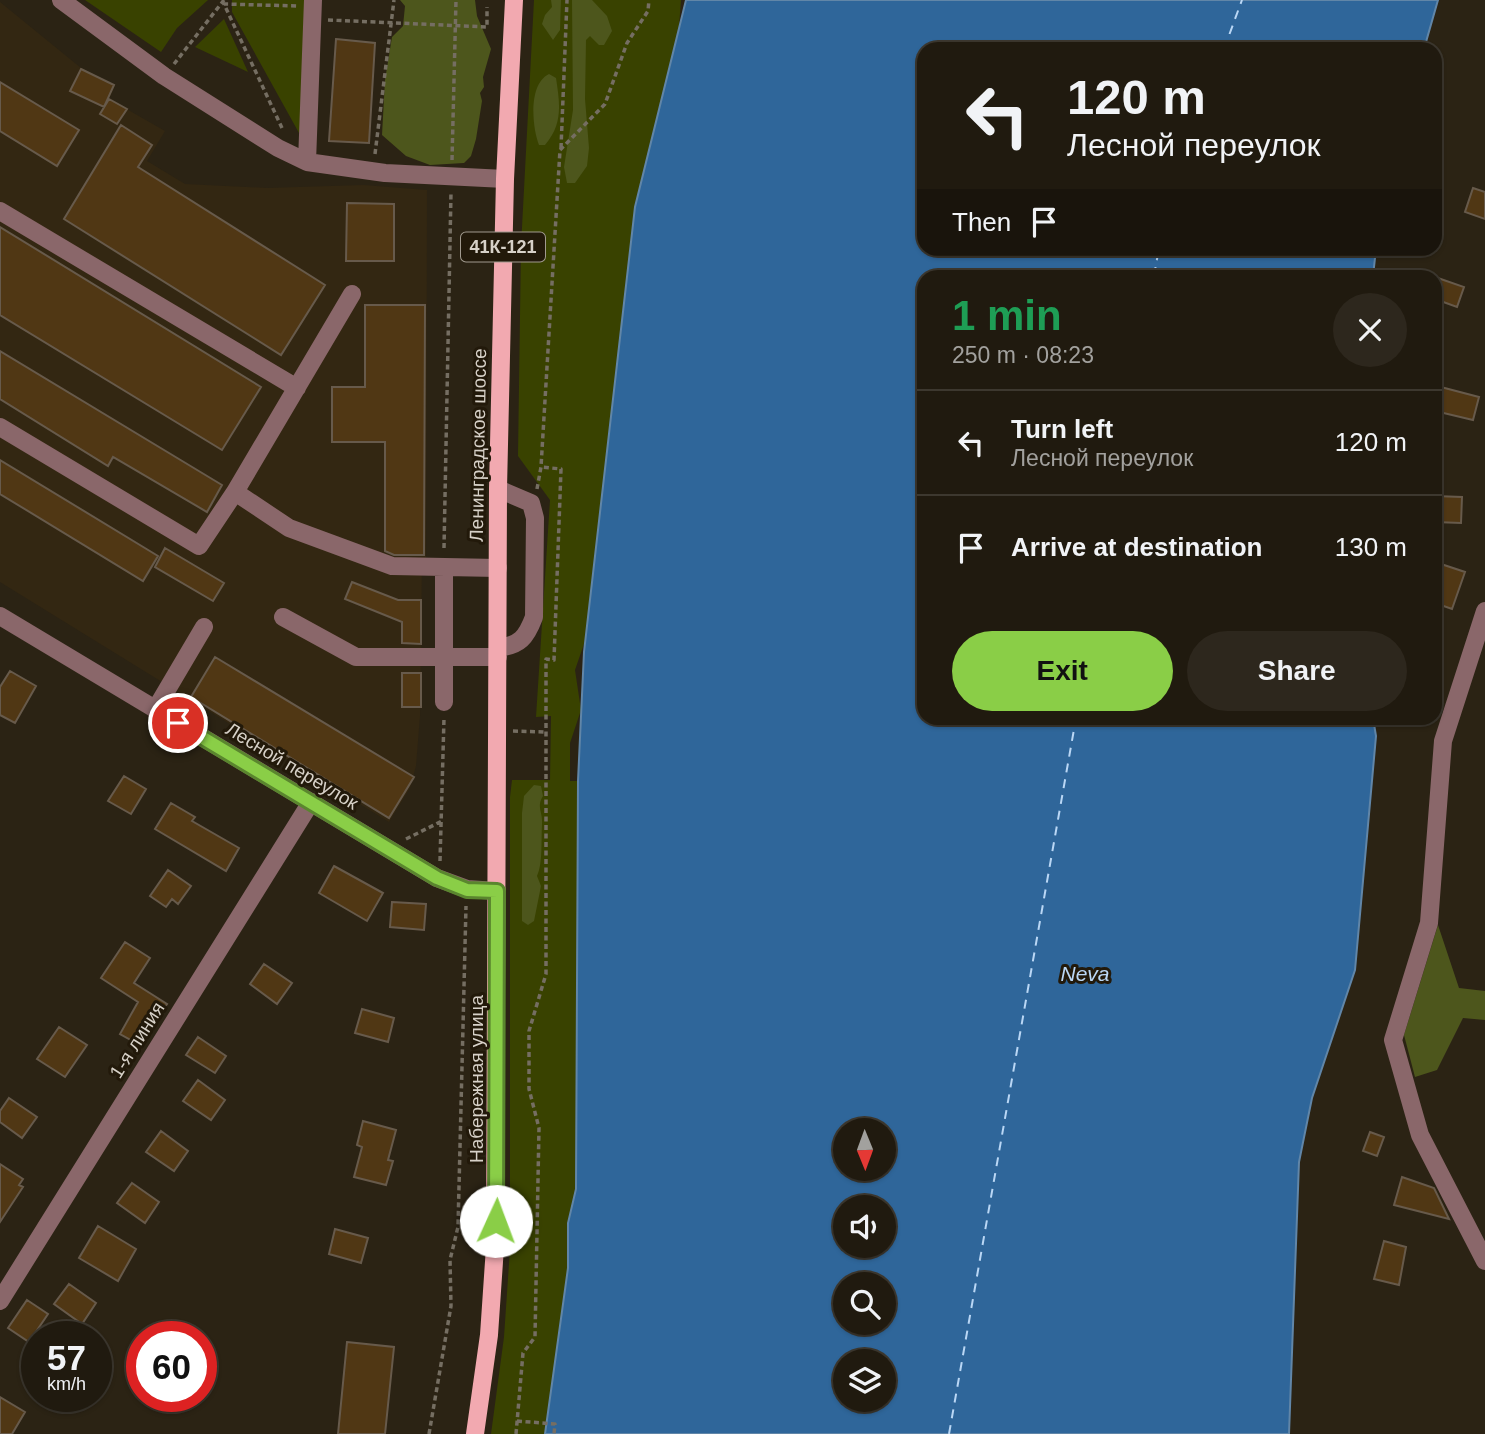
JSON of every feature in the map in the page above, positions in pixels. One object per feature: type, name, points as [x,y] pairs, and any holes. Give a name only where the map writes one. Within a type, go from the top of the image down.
[{"type":"main road","name":"Ленинградское шоссе","points":[[497,891],[498,489],[505,179],[514,0]]},
{"type":"main road","name":"Набережная улица","points":[[475,1434],[489,1335],[495,1247],[497,891]]},
{"type":"street","points":[[61,0],[164,76],[301,158],[373,172],[505,179]]},
{"type":"street","points":[[301,158],[312,9]]},
{"type":"street","points":[[0,211],[297,388]]},
{"type":"street","points":[[0,428],[199,547],[236,492],[352,294]]},
{"type":"street","points":[[283,617],[356,657],[444,658],[498,653],[515,646],[529,631],[534,617],[534,518],[531,503],[498,489]]},
{"type":"street","points":[[236,492],[289,528],[392,566],[498,568]]},
{"type":"street","points":[[444,568],[444,702]]},
{"type":"street","points":[[1485,611],[1443,741],[1429,923],[1393,1040],[1420,1135],[1485,1261]]},
{"type":"street","name":"Лесной переулок","points":[[0,616],[437,878],[467,890],[497,891]]},
{"type":"street","points":[[155,710],[204,626]]},
{"type":"street","name":"1-я линия","points":[[0,1301],[311,802]]},
{"type":"path","points":[[373,172],[394,0]]},
{"type":"path","points":[[444,568],[456,0]]},
{"type":"path","points":[[531,503],[540,481],[568,0]]},
{"type":"path","points":[[560,150],[605,104],[627,43],[648,11],[649,0]]},
{"type":"path","points":[[164,76],[224,2]]},
{"type":"path","points":[[224,2],[312,9],[392,23],[487,27],[487,7]]},
{"type":"path","points":[[224,2],[301,158]]},
{"type":"path","points":[[516,1434],[523,1353],[535,1337],[539,1128],[529,1089],[529,1031],[546,974],[546,659],[554,660],[561,470],[541,467]]},
{"type":"path","points":[[437,878],[442,821],[444,702]]},
{"type":"path","points":[[380,843],[407,838],[442,821]]},
{"type":"path","points":[[429,1434],[451,1306],[450,1261],[458,1227],[467,890]]},
{"type":"path","points":[[517,1421],[555,1424],[554,1434]]},
{"type":"shaded area","points":[[0,2],[81,68],[115,86],[109,99],[165,131],[147,161],[185,184],[267,188],[363,185],[427,190],[426,559],[422,559],[420,716],[416,766],[410,788],[389,822],[0,582]]},
{"type":"green space","points":[[85,0],[208,0],[177,28],[161,52]]},
{"type":"green space","points":[[232,0],[308,0],[304,142],[232,12]]},
{"type":"green space","points":[[400,0],[475,0],[477,16],[491,49],[483,77],[484,87],[480,93],[482,101],[476,139],[471,156],[464,163],[430,165],[406,156],[382,135],[385,80],[392,37],[403,26],[405,6]]},
{"type":"green space","points":[[534,0],[681,0],[678,40],[635,207],[585,641],[575,670],[581,710],[570,743],[570,781],[578,781],[576,1189],[568,1223],[568,1268],[545,1434],[491,1434],[504,1337],[510,1249],[510,797],[512,780],[550,780],[551,716],[536,717],[550,500],[518,456],[521,246]]},
{"type":"green space","points":[[551,0],[561,0],[560,30],[553,40],[542,24],[552,7]]},
{"type":"green space","points":[[572,0],[592,0],[607,16],[612,31],[604,45],[599,45],[590,36],[586,40],[585,99],[589,148],[587,166],[575,183],[567,183],[564,167],[573,110]]},
{"type":"green space","points":[[224,19],[248,72],[195,47]]},
{"type":"green space","points":[[549,74],[556,78],[559,113],[551,137],[545,145],[539,145],[534,117],[535,96],[542,79]]},
{"type":"green space","points":[[534,785],[541,786],[543,796],[540,807],[541,858],[537,876],[541,886],[534,921],[528,925],[522,921],[522,813],[524,796]]},
{"type":"green space","points":[[1438,925],[1459,988],[1485,991],[1485,1020],[1463,1018],[1437,1070],[1415,1077],[1404,1035]]},
{"type":"water","name":"Neva","points":[[686,0],[1438,0],[1426,42],[917,42],[917,256],[1375,256],[1374,270],[917,270],[917,725],[1374,725],[1376,736],[1355,970],[1312,1098],[1299,1162],[1289,1434],[545,1434],[568,1268],[568,1223],[576,1189],[578,781],[584,652],[635,207]]},
{"type":"building","points":[[336,39],[375,43],[369,143],[329,141]]},
{"type":"building","points":[[81,69],[114,85],[104,107],[70,91]]},
{"type":"building","points":[[0,82],[79,130],[57,166],[0,131]]},
{"type":"building","points":[[109,99],[127,109],[117,124],[100,114]]},
{"type":"building","points":[[121,125],[152,145],[138,167],[325,285],[281,355],[64,219]]},
{"type":"building","points":[[1473,188],[1485,192],[1485,219],[1465,212]]},
{"type":"building","points":[[347,203],[394,204],[394,261],[346,261]]},
{"type":"building","points":[[0,227],[261,387],[222,450],[0,315]]},
{"type":"building","points":[[1442,279],[1464,287],[1457,307],[1442,302]]},
{"type":"building","points":[[365,305],[425,305],[424,555],[394,555],[385,551],[385,442],[332,442],[332,387],[365,387]]},
{"type":"building","points":[[0,351],[222,485],[207,512],[113,457],[108,466],[0,399]]},
{"type":"building","points":[[1442,387],[1479,397],[1473,420],[1442,413]]},
{"type":"building","points":[[0,460],[158,556],[143,581],[0,494]]},
{"type":"building","points":[[1442,496],[1462,497],[1461,523],[1442,522]]},
{"type":"building","points":[[165,548],[224,583],[213,601],[155,567]]},
{"type":"building","points":[[1442,564],[1465,572],[1452,609],[1442,605]]},
{"type":"building","points":[[352,582],[398,600],[421,600],[421,644],[402,643],[402,622],[345,599]]},
{"type":"building","points":[[215,657],[414,777],[389,818],[191,697]]},
{"type":"building","points":[[10,671],[36,686],[15,723],[0,715],[0,687]]},
{"type":"building","points":[[402,673],[421,673],[421,707],[402,707]]},
{"type":"building","points":[[124,776],[146,789],[131,814],[108,801]]},
{"type":"building","points":[[171,803],[195,817],[192,821],[239,848],[226,871],[155,829]]},
{"type":"building","points":[[334,866],[383,893],[367,921],[319,893]]},
{"type":"building","points":[[168,870],[191,886],[178,904],[172,899],[166,907],[150,896]]},
{"type":"building","points":[[392,902],[426,904],[424,930],[390,927]]},
{"type":"building","points":[[125,942],[150,958],[134,983],[167,1004],[138,1044],[120,1034],[138,1002],[101,978]]},
{"type":"building","points":[[264,964],[292,983],[277,1004],[250,984]]},
{"type":"building","points":[[362,1009],[394,1018],[388,1042],[355,1033]]},
{"type":"building","points":[[59,1027],[87,1045],[65,1077],[37,1059]]},
{"type":"building","points":[[198,1037],[226,1056],[215,1073],[186,1055]]},
{"type":"building","points":[[198,1080],[225,1100],[211,1120],[183,1101]]},
{"type":"building","points":[[9,1098],[37,1117],[22,1138],[0,1122],[0,1111]]},
{"type":"building","points":[[363,1121],[396,1130],[388,1160],[393,1161],[386,1185],[354,1177],[362,1147],[357,1145]]},
{"type":"building","points":[[161,1131],[188,1151],[174,1171],[146,1152]]},
{"type":"building","points":[[1370,1132],[1384,1137],[1377,1156],[1363,1151]]},
{"type":"building","points":[[0,1164],[23,1179],[19,1185],[23,1187],[0,1222]]},
{"type":"building","points":[[1402,1177],[1434,1188],[1449,1219],[1394,1205]]},
{"type":"building","points":[[132,1183],[159,1202],[145,1223],[117,1203]]},
{"type":"building","points":[[98,1226],[136,1249],[118,1281],[79,1258]]},
{"type":"building","points":[[335,1229],[368,1238],[361,1263],[329,1254]]},
{"type":"building","points":[[1384,1241],[1406,1247],[1399,1285],[1374,1279]]},
{"type":"building","points":[[69,1284],[96,1303],[84,1321],[78,1321],[54,1304]]},
{"type":"building","points":[[27,1300],[48,1314],[43,1321],[21,1321],[21,1337],[8,1328]]},
{"type":"building","points":[[347,1342],[394,1347],[385,1434],[338,1434]]},
{"type":"building","points":[[0,1397],[25,1412],[12,1434],[0,1434]]},
{"type":"ferry route","points":[[1227,42],[1242,0]]},
{"type":"ferry route","points":[[1155,270],[1158,256]]},
{"type":"ferry route","points":[[949,1434],[1075,725]]},
{"type":"route","points":[[178,723],[437,878],[467,890],[497,891],[496,1221]]}]
